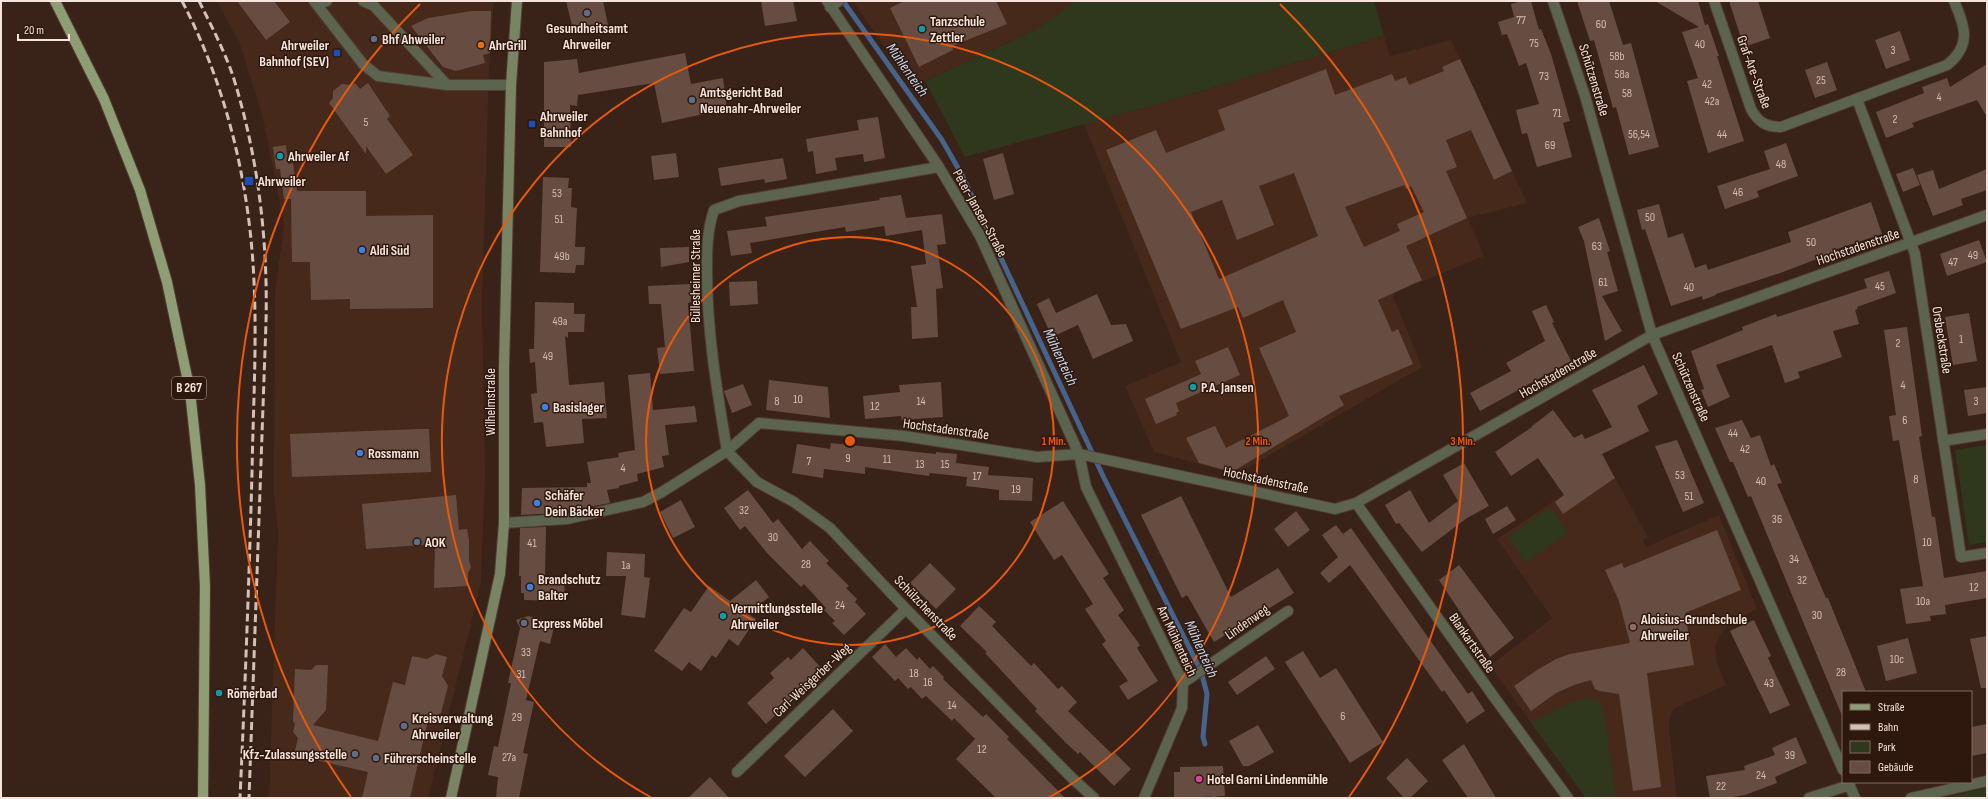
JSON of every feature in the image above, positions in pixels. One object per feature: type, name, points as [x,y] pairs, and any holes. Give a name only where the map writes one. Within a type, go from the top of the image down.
[{"type":"main road","name":"B 267","points":[[56,1],[104,99],[140,190],[167,282],[190,391],[200,485],[205,586],[203,798]]},
{"type":"main road","name":"Wilhelmstraße","points":[[451,798],[500,574],[504,524],[504,360],[511,85],[517,1]]},
{"type":"street","points":[[363,1],[374,6],[447,85]]},
{"type":"street","name":"Schützenstraße","points":[[1553,1],[1584,96],[1652,334],[1842,768]]},
{"type":"street","name":"Graf-Are-Straße","points":[[1714,1],[1751,109],[1762,124],[1781,127],[1947,65],[1956,58],[1962,49],[1964,37],[1964,25],[1954,1]]},
{"type":"street","points":[[319,2],[363,64],[378,76],[447,85],[511,85]]},
{"type":"street","name":"Peter-Jansen-Straße","points":[[833,3],[939,167],[980,236],[1083,455]]},
{"type":"street","points":[[1857,99],[1912,243]]},
{"type":"street","name":"Büllesheimer Straße","points":[[728,451],[712,360],[707,304],[709,225],[714,210],[739,201],[939,167]]},
{"type":"street","name":"Hochstadenstraße","points":[[504,524],[568,519],[643,502],[662,492],[728,451],[759,423],[904,436],[1037,457],[1083,455],[1335,509],[1356,503],[1652,334],[1912,243],[1987,215]]},
{"type":"street","name":"Orsbeckstraße","points":[[1912,243],[1915,254],[1961,558],[1987,554]]},
{"type":"street","points":[[1943,441],[1987,434]]},
{"type":"street","name":"Schülzchenstraße","points":[[728,451],[757,482],[794,502],[830,528],[906,610],[1072,778],[1094,798]]},
{"type":"street","name":"Am Mühlenteich","points":[[1083,455],[1086,487],[1183,683],[1182,708],[1144,798]]},
{"type":"street","name":"Blankartstraße","points":[[1356,503],[1502,709],[1568,798]]},
{"type":"street","name":"Carl-Weisgerber-Weg","points":[[737,772],[906,610]]},
{"type":"street","name":"Lindenweg","points":[[1183,683],[1288,611]]},
{"type":"street","points":[[1911,798],[1987,781]]},
{"type":"street","points":[[1809,798],[1849,783],[1855,798]]},
{"type":"shaded area","points":[[217,1],[494,1],[489,66],[482,301],[485,476],[481,583],[428,798],[269,798],[278,533],[274,493],[275,293],[284,225],[262,114],[240,44]]},
{"type":"shaded area","points":[[853,1],[1076,1],[1035,30],[925,81],[908,82]]},
{"type":"shaded area","name":"P.A. Jansen","points":[[1384,36],[1390,56],[1451,40],[1527,203],[1468,218],[1484,256],[1396,292],[1393,296],[1422,367],[1237,474],[1154,452],[1125,386],[1181,362],[1084,124],[1165,102]]},
{"type":"shaded area","name":"Aloisius-Grundschule Ahrweiler","points":[[1608,465],[1648,537],[1643,540],[1646,547],[1719,515],[1757,609],[1731,622],[1722,632],[1715,647],[1717,663],[1726,685],[1675,708],[1670,714],[1669,729],[1677,798],[1586,798],[1490,666],[1552,618],[1497,539]]},
{"type":"green space","points":[[1076,1],[1374,1],[1384,36],[1165,102],[965,157],[925,81],[1035,30]]},
{"type":"green space","points":[[1987,445],[1987,542],[1969,545],[1955,450]]},
{"type":"green space","points":[[1550,507],[1568,533],[1526,563],[1508,537]]},
{"type":"green space","points":[[1590,698],[1599,701],[1604,712],[1616,798],[1586,798],[1531,723],[1571,702]]},
{"type":"green space","points":[[1987,788],[1987,798],[1943,798]]},
{"type":"building","points":[[237,1],[274,1],[290,22],[266,40]]},
{"type":"building","name":"Gesundheitsamt Ahrweiler","points":[[566,1],[603,1],[608,25],[574,33]]},
{"type":"building","points":[[761,1],[793,1],[797,21],[765,26]]},
{"type":"building","points":[[904,1],[996,1],[1007,24],[952,46],[953,50],[919,67],[890,8]]},
{"type":"building","points":[[1522,1],[1531,1],[1539,30],[1541,29],[1551,54],[1570,121],[1563,123],[1572,157],[1537,167],[1527,133],[1522,134],[1516,110],[1539,104],[1526,63],[1519,66],[1507,34],[1502,35],[1498,22],[1514,17],[1511,4]]},
{"type":"building","points":[[1577,1],[1609,1],[1623,45],[1631,43],[1659,147],[1629,155],[1616,107],[1613,108],[1594,40],[1590,41]]},
{"type":"building","points":[[1655,1],[1698,1],[1705,25],[1708,24],[1719,56],[1717,56],[1744,141],[1708,153],[1687,81],[1698,78],[1682,32],[1699,27]]},
{"type":"building","points":[[1729,1],[1758,1],[1770,38],[1744,47]]},
{"type":"building","points":[[472,11],[491,11],[490,53],[483,55],[485,63],[456,71],[443,67],[411,26],[428,18]]},
{"type":"building","points":[[1900,31],[1910,60],[1886,69],[1875,40]]},
{"type":"building","name":"Amtsgericht Bad Neuenahr-Ahrweiler","points":[[685,53],[691,84],[723,78],[727,109],[662,123],[654,83],[578,95],[577,106],[570,105],[571,147],[544,147],[544,62],[577,59],[579,73]]},
{"type":"building","name":"P.A. Jansen","points":[[1460,59],[1512,171],[1494,180],[1471,130],[1446,140],[1457,167],[1446,171],[1467,218],[1406,246],[1422,280],[1378,300],[1392,332],[1398,329],[1413,364],[1339,396],[1344,405],[1232,472],[1199,463],[1186,438],[1215,426],[1226,448],[1289,416],[1259,348],[1296,332],[1283,300],[1243,318],[1238,307],[1181,329],[1106,150],[1156,130],[1166,153],[1225,130],[1218,110],[1326,69],[1335,95],[1392,74],[1395,81],[1406,77],[1409,85],[1444,71],[1442,67]],"holes":[[[1294,173],[1318,236],[1219,279],[1191,212],[1222,200],[1237,240],[1274,225],[1259,186]],[[1404,185],[1406,189],[1411,186],[1424,212],[1397,224],[1400,231],[1364,247],[1345,207]]]},
{"type":"building","points":[[1827,62],[1837,90],[1815,98],[1805,70]]},
{"type":"building","points":[[1987,64],[1987,117],[1977,100],[1912,123],[1914,127],[1886,138],[1876,112],[1924,93],[1922,87],[1947,78],[1950,87]]},
{"type":"building","points":[[355,83],[360,89],[368,83],[390,116],[387,119],[413,155],[386,174],[366,146],[366,154],[329,103],[333,98],[333,91],[342,84],[352,85]]},
{"type":"building","points":[[878,117],[885,158],[864,162],[863,154],[835,158],[837,170],[816,174],[813,151],[808,152],[806,139],[859,130],[857,120]]},
{"type":"building","points":[[1786,143],[1798,176],[1757,191],[1759,197],[1725,209],[1717,186],[1770,169],[1764,151]]},
{"type":"building","name":"Aldi Süd","points":[[286,145],[288,164],[293,163],[297,191],[366,191],[366,216],[433,215],[433,308],[350,309],[350,299],[311,300],[310,262],[292,262],[291,199],[284,199],[280,169],[276,169],[273,147]]},
{"type":"building","points":[[676,153],[679,177],[654,180],[651,156]]},
{"type":"building","points":[[1003,153],[1014,194],[994,200],[983,159]]},
{"type":"building","points":[[783,158],[787,179],[765,183],[764,179],[721,186],[718,168]]},
{"type":"building","points":[[1913,168],[1920,185],[1903,192],[1896,174]]},
{"type":"building","points":[[1987,169],[1987,190],[1961,199],[1963,205],[1933,216],[1917,175],[1933,170],[1939,189]]},
{"type":"building","points":[[543,177],[569,178],[568,188],[572,188],[571,207],[577,208],[575,247],[585,247],[584,265],[576,265],[575,273],[540,272]]},
{"type":"building","points":[[901,195],[906,218],[942,214],[946,244],[937,245],[943,288],[936,289],[938,337],[912,339],[911,307],[917,307],[911,266],[926,264],[922,230],[886,236],[884,226],[846,232],[845,227],[750,243],[752,253],[731,256],[727,231],[767,226],[765,217],[880,200],[879,198]]},
{"type":"building","points":[[1871,202],[1882,234],[1834,250],[1835,252],[1783,272],[1716,294],[1703,300],[1702,296],[1671,306],[1645,229],[1642,230],[1637,210],[1659,204],[1668,238],[1683,233],[1695,268],[1706,264],[1708,270],[1791,242],[1788,232]]},
{"type":"building","points":[[1599,218],[1610,251],[1607,252],[1618,291],[1602,296],[1622,331],[1605,341],[1584,241],[1578,227]]},
{"type":"building","points":[[1979,240],[1987,262],[1947,276],[1940,254]]},
{"type":"building","points":[[689,247],[689,262],[661,267],[660,248]]},
{"type":"building","points":[[1889,271],[1896,293],[1857,307],[1858,309],[1855,310],[1859,324],[1833,331],[1842,357],[1798,372],[1800,378],[1785,383],[1772,345],[1716,365],[1730,397],[1708,407],[1701,390],[1704,389],[1691,351],[1743,330],[1742,327],[1776,314],[1777,317],[1867,288],[1864,279]]},
{"type":"building","points":[[757,281],[758,304],[730,306],[729,282]]},
{"type":"building","points":[[690,284],[691,302],[688,303],[694,371],[660,374],[657,348],[665,347],[661,304],[649,304],[648,286]]},
{"type":"building","points":[[1097,294],[1111,325],[1126,324],[1133,341],[1093,359],[1078,325],[1052,337],[1037,304],[1049,298],[1056,313]]},
{"type":"building","points":[[535,302],[574,303],[574,314],[585,314],[584,332],[568,332],[568,338],[565,336],[569,385],[604,382],[607,418],[582,419],[584,443],[546,447],[543,422],[534,423],[531,394],[537,393],[535,362],[530,363],[529,349],[534,349]]},
{"type":"building","points":[[1546,305],[1554,322],[1552,323],[1571,361],[1480,411],[1470,393],[1511,371],[1506,363],[1545,341],[1532,311]]},
{"type":"building","points":[[1969,313],[1977,361],[1953,365],[1945,317]]},
{"type":"building","points":[[1907,327],[1922,436],[1919,437],[1932,517],[1935,517],[1944,578],[1987,571],[1987,598],[1945,605],[1946,614],[1930,616],[1931,621],[1906,624],[1900,589],[1923,586],[1899,440],[1893,441],[1889,416],[1896,415],[1884,330]]},
{"type":"building","name":"P.A. Jansen","points":[[1228,347],[1240,375],[1176,403],[1179,411],[1176,413],[1177,415],[1156,424],[1145,399],[1201,374],[1195,361]]},
{"type":"building","points":[[1644,365],[1658,394],[1637,406],[1649,431],[1602,454],[1615,478],[1563,514],[1555,502],[1564,495],[1538,458],[1511,476],[1495,452],[1532,427],[1553,410],[1574,438],[1582,434],[1585,439],[1612,427],[1592,390]]},
{"type":"building","points":[[650,373],[653,410],[695,406],[697,422],[665,425],[669,455],[662,456],[664,467],[637,474],[638,481],[619,486],[619,488],[607,490],[610,503],[556,513],[521,515],[522,488],[587,487],[587,483],[591,483],[587,462],[619,457],[618,453],[635,450],[628,375]]},
{"type":"building","points":[[769,380],[828,387],[830,418],[766,410]]},
{"type":"building","points":[[941,382],[943,417],[902,420],[901,416],[865,419],[863,396],[900,392],[899,385]]},
{"type":"building","points":[[743,384],[752,405],[732,413],[724,391]]},
{"type":"building","points":[[1987,387],[1987,413],[1968,416],[1964,390]]},
{"type":"building","points":[[1742,420],[1751,438],[1760,435],[1771,466],[1774,464],[1782,483],[1777,484],[1826,598],[1828,598],[1866,691],[1842,691],[1842,716],[1751,496],[1748,497],[1733,462],[1730,462],[1715,428]]},
{"type":"building","name":"Rossmann","points":[[429,429],[431,472],[292,477],[290,434]]},
{"type":"building","points":[[1677,440],[1704,503],[1683,512],[1655,446]]},
{"type":"building","points":[[831,443],[936,454],[936,452],[957,454],[956,463],[989,467],[988,475],[1033,478],[1032,501],[999,500],[999,490],[966,486],[967,477],[930,473],[929,476],[865,467],[865,474],[824,469],[823,478],[792,473],[797,444],[830,449]]},
{"type":"building","points":[[1464,463],[1489,506],[1467,518],[1422,552],[1399,523],[1396,524],[1385,505],[1410,490],[1429,523],[1458,501],[1443,475]]},
{"type":"building","points":[[748,490],[773,523],[778,519],[802,549],[810,541],[829,561],[826,563],[849,586],[846,588],[857,599],[855,602],[866,614],[844,635],[832,623],[835,621],[824,610],[826,608],[804,584],[801,587],[768,554],[745,526],[740,530],[724,508]]},
{"type":"building","name":"AOK","points":[[456,495],[459,530],[467,529],[469,540],[469,560],[471,567],[468,573],[468,586],[434,588],[435,544],[366,549],[362,504]]},
{"type":"building","points":[[1181,496],[1231,597],[1278,568],[1294,593],[1214,642],[1187,595],[1182,598],[1141,515]]},
{"type":"building","points":[[681,500],[695,527],[673,538],[660,512]]},
{"type":"building","points":[[1063,501],[1109,574],[1103,578],[1124,610],[1118,615],[1140,645],[1137,648],[1158,681],[1128,700],[1119,686],[1128,681],[1102,644],[1106,641],[1085,609],[1093,604],[1062,555],[1054,560],[1030,522]]},
{"type":"building","points":[[1507,506],[1516,520],[1493,534],[1485,519]]},
{"type":"building","points":[[1296,511],[1310,530],[1288,547],[1274,529]]},
{"type":"building","points":[[1336,525],[1343,534],[1351,528],[1468,694],[1472,691],[1485,711],[1467,723],[1444,690],[1442,692],[1350,565],[1329,583],[1320,573],[1338,557],[1322,535]]},
{"type":"building","points":[[546,527],[545,577],[565,577],[564,601],[524,600],[524,593],[521,593],[521,576],[519,576],[520,528]]},
{"type":"building","points":[[1717,530],[1741,590],[1685,613],[1694,665],[1647,673],[1661,787],[1633,791],[1619,694],[1595,689],[1591,680],[1574,685],[1556,693],[1531,711],[1514,686],[1556,659],[1570,654],[1630,643],[1619,601],[1605,570],[1622,563],[1624,568]]},
{"type":"building","points":[[607,552],[645,554],[644,577],[650,578],[645,618],[621,615],[626,576],[606,576]]},
{"type":"building","points":[[930,563],[956,589],[936,609],[910,583]]},
{"type":"building","points":[[1459,565],[1514,638],[1490,657],[1439,580]]},
{"type":"building","points":[[756,580],[769,597],[748,614],[756,619],[738,646],[729,639],[716,658],[712,655],[701,671],[689,662],[682,671],[654,651],[684,608],[691,612],[709,586],[730,601]]},
{"type":"building","points":[[979,606],[996,622],[992,626],[1031,666],[1034,663],[1058,689],[1062,686],[1077,702],[1068,711],[1112,754],[1114,752],[1131,769],[1114,786],[1080,752],[1078,754],[1066,743],[1035,711],[1037,709],[985,653],[987,652],[960,626]]},
{"type":"building","points":[[528,616],[555,623],[550,644],[540,641],[526,700],[534,702],[523,753],[528,754],[519,798],[496,798],[498,777],[488,775],[494,746],[498,747],[511,683],[508,683],[520,628],[516,620]]},
{"type":"building","points":[[1754,620],[1771,656],[1768,658],[1790,705],[1770,714],[1730,631]]},
{"type":"building","points":[[1987,636],[1987,688],[1981,688],[1970,639]]},
{"type":"building","points":[[1908,638],[1917,673],[1886,681],[1877,646]]},
{"type":"building","points":[[885,644],[896,657],[906,648],[917,660],[919,657],[930,669],[933,666],[944,677],[943,679],[983,717],[986,714],[1009,737],[1007,739],[1065,798],[996,798],[956,759],[975,739],[954,718],[952,721],[926,696],[922,699],[911,687],[908,689],[898,678],[895,681],[872,657]]},
{"type":"building","points":[[803,648],[823,670],[766,724],[747,703],[774,678],[770,673],[788,657],[791,660]]},
{"type":"building","points":[[1303,651],[1320,678],[1336,668],[1383,742],[1350,763],[1285,662]]},
{"type":"building","name":"Kreisverwaltung Ahrweiler","points":[[436,654],[447,657],[442,676],[448,686],[441,713],[428,720],[410,798],[362,798],[368,772],[294,755],[298,738],[293,732],[295,724],[293,721],[295,669],[311,670],[316,665],[328,665],[326,710],[313,725],[378,741],[393,682],[405,685],[412,656],[427,659]]},
{"type":"building","points":[[1266,656],[1275,669],[1237,695],[1228,682]]},
{"type":"building","points":[[833,709],[853,731],[805,777],[784,756]]},
{"type":"building","points":[[1987,724],[1987,753],[1972,756],[1972,727]]},
{"type":"building","points":[[1258,725],[1274,752],[1249,766],[1243,766],[1229,741]]},
{"type":"building","points":[[1796,737],[1807,763],[1775,777],[1777,783],[1745,795],[1727,798],[1710,798],[1706,776],[1745,770],[1744,766],[1775,755],[1772,748]]},
{"type":"building","points":[[1464,744],[1496,798],[1468,798],[1442,760]]},
{"type":"building","points":[[1407,758],[1428,781],[1410,798],[1404,798],[1386,778]]},
{"type":"building","name":"Hotel Garni Lindenmühle","points":[[1223,766],[1225,796],[1174,798],[1174,772],[1180,772],[1180,767]]},
{"type":"building","points":[[710,777],[729,798],[688,798]]},
{"type":"waterway","name":"Mühlenteich","points":[[843,1],[942,140],[962,175],[1104,478],[1201,671],[1207,694],[1203,737],[1205,744]]},
{"type":"railway","points":[[182,1],[198,34],[224,102],[241,174],[252,246],[255,306],[254,378],[248,595],[240,798]]},
{"type":"railway","points":[[199,1],[226,57],[242,106],[260,198],[265,260],[266,323],[249,798]]},
{"type":"place","name":"Gesundheitsamt Ahrweiler","points":[[587,13]]},
{"type":"place","name":"Tanzschule Zettler","points":[[922,29]]},
{"type":"place","name":"Bhf Ahweiler","points":[[374,39]]},
{"type":"place","name":"AhrGrill","points":[[481,45]]},
{"type":"place","name":"Ahrweiler Bahnhof (SEV)","points":[[337,53]]},
{"type":"place","name":"Amtsgericht Bad Neuenahr-Ahrweiler","points":[[692,100]]},
{"type":"place","name":"Ahrweiler Bahnhof","points":[[532,124]]},
{"type":"place","name":"Ahrweiler Af","points":[[280,156]]},
{"type":"place","name":"Ahrweiler","points":[[249,181]]},
{"type":"place","name":"Aldi Süd","points":[[362,250]]},
{"type":"place","name":"P.A. Jansen","points":[[1193,387]]},
{"type":"place","name":"Basislager","points":[[545,407]]},
{"type":"place","name":"Rossmann","points":[[360,453]]},
{"type":"place","name":"Schäfer Dein Bäcker","points":[[537,503]]},
{"type":"place","name":"AOK","points":[[417,542]]},
{"type":"place","name":"Brandschutz Balter","points":[[530,587]]},
{"type":"place","name":"Vermittlungsstelle Ahrweiler","points":[[723,616]]},
{"type":"place","name":"Express Möbel","points":[[524,623]]},
{"type":"place","name":"Aloisius-Grundschule Ahrweiler","points":[[1633,627]]},
{"type":"place","name":"Römerbad","points":[[219,693]]},
{"type":"place","name":"Kreisverwaltung Ahrweiler","points":[[404,726]]},
{"type":"place","name":"Kfz-Zulassungsstelle","points":[[355,754]]},
{"type":"place","name":"Führerscheinstelle","points":[[376,758]]},
{"type":"place","name":"Hotel Garni Lindenmühle","points":[[1199,779]]}]
